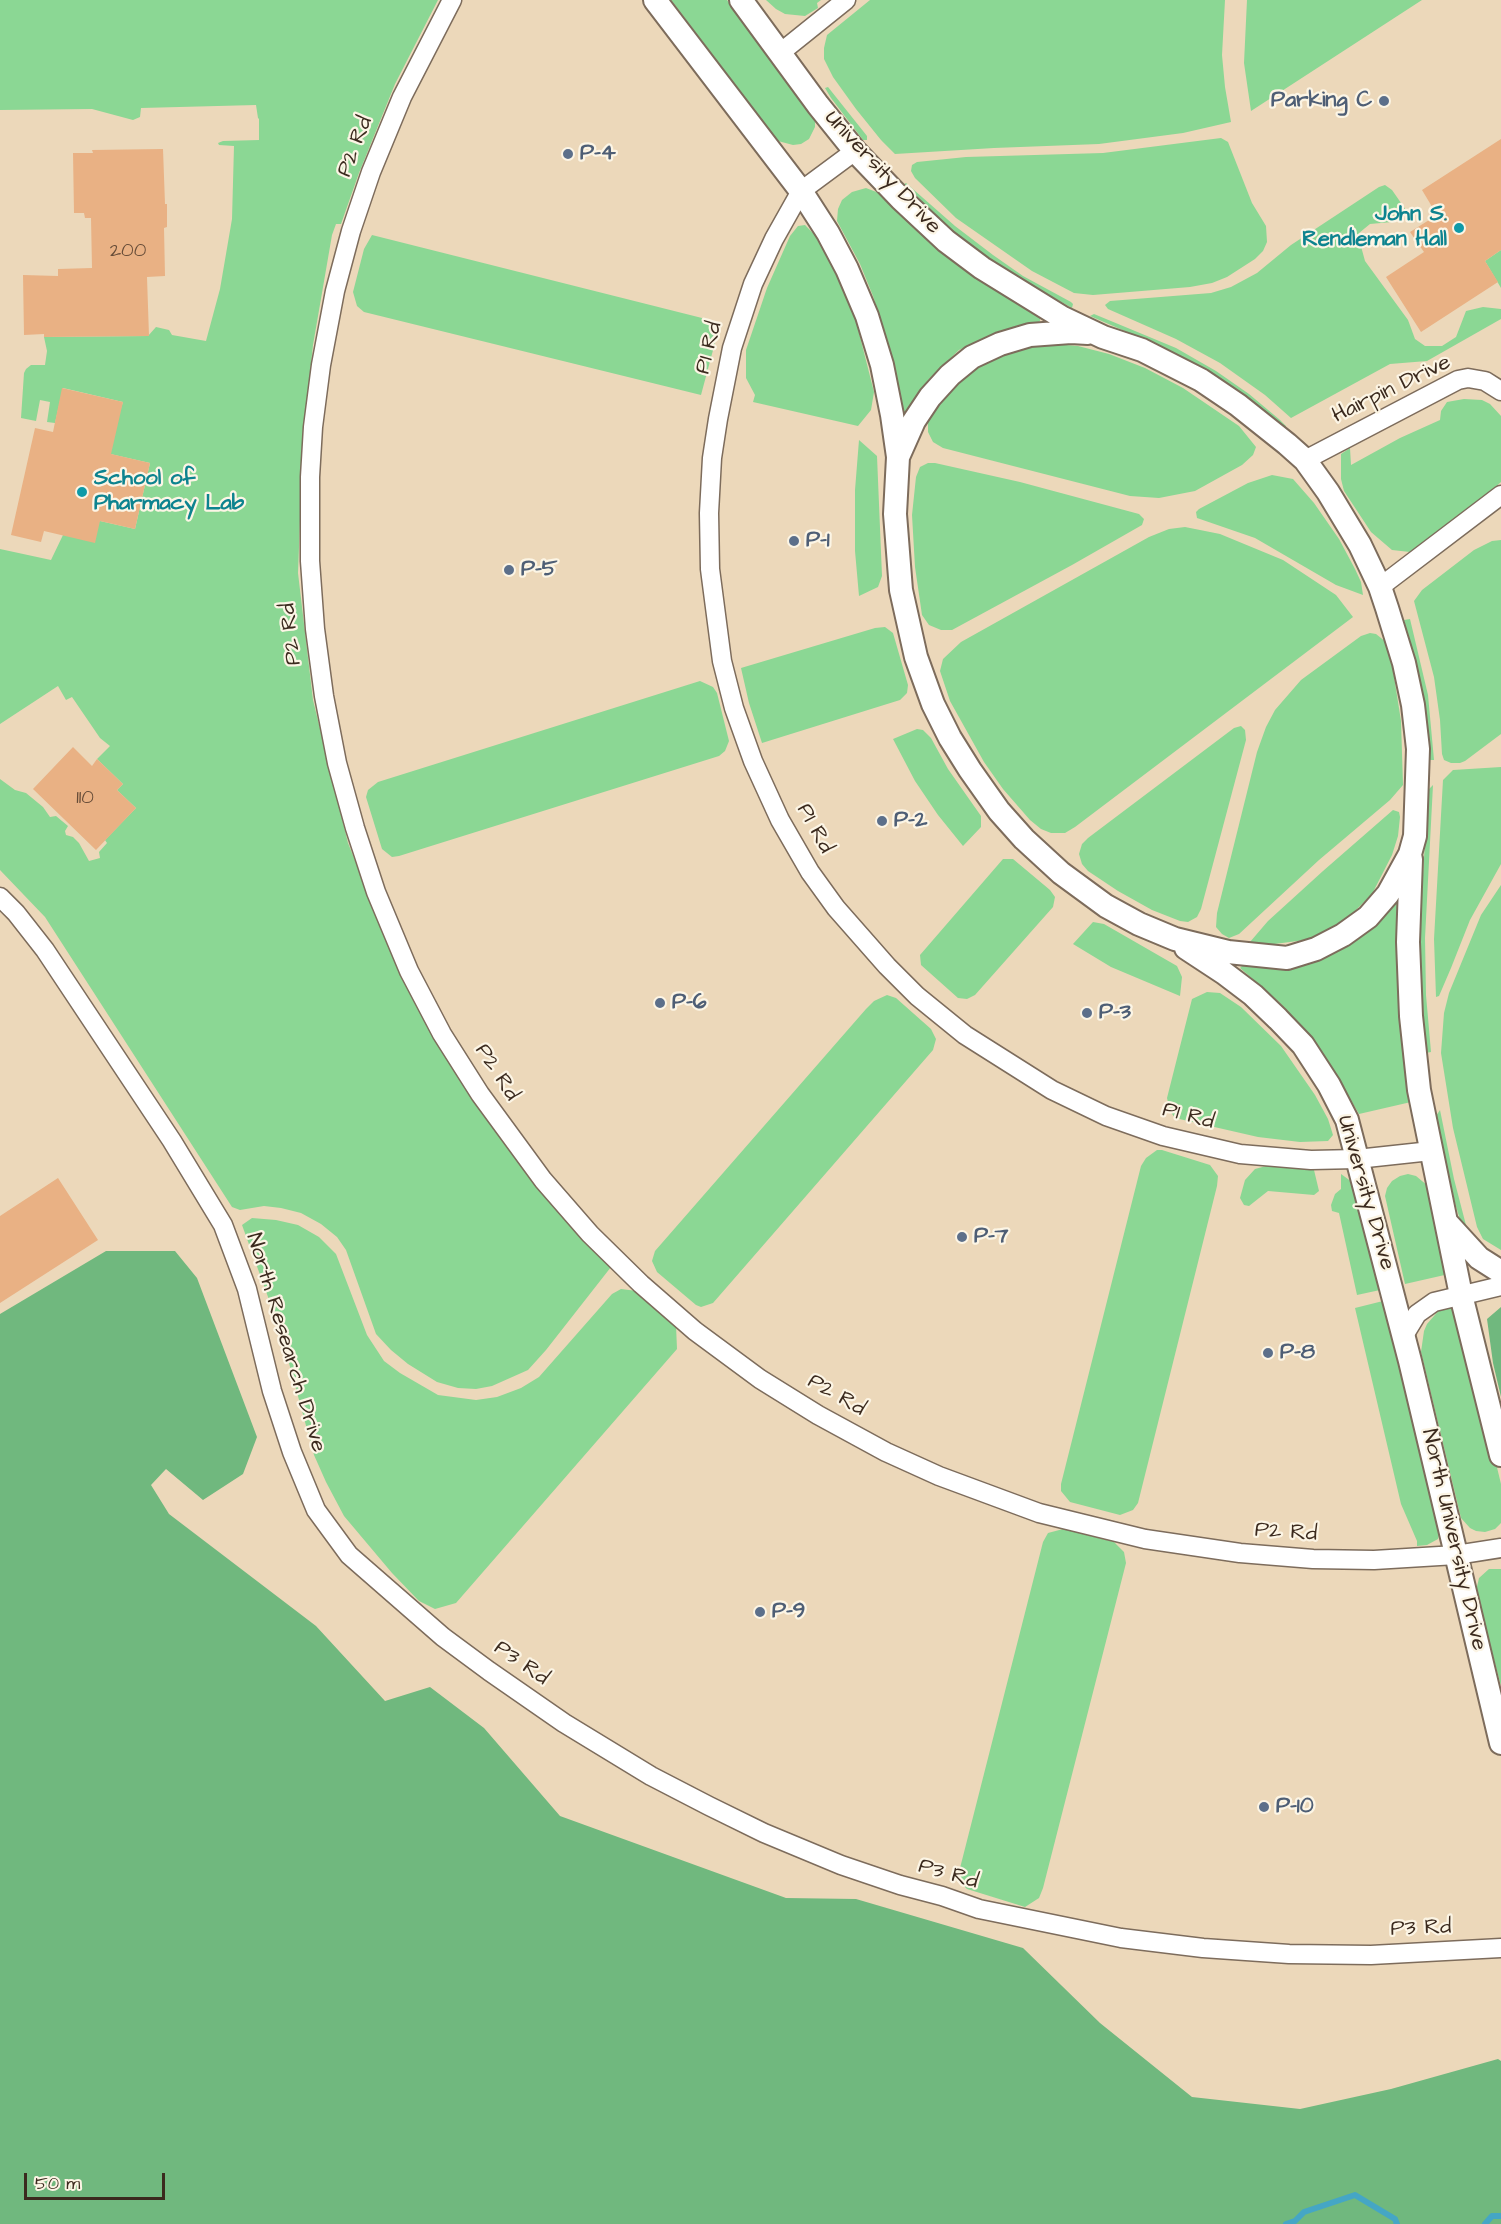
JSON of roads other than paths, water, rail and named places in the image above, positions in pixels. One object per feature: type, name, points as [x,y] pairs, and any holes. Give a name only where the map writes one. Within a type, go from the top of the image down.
[{"type":"main road","name":"University Drive","points":[[655,0],[801,191],[848,269],[867,316],[882,365],[897,457],[896,533],[902,605],[916,657],[929,693],[950,738],[999,811],[1024,839],[1061,873],[1106,906],[1139,924],[1175,939],[1228,952],[1287,958],[1316,949],[1343,935],[1368,917],[1388,894],[1410,854],[1415,836],[1418,749],[1413,705],[1404,663],[1380,587],[1360,545],[1328,492],[1305,460],[1256,419],[1201,380],[1142,350],[1092,333],[1031,300],[946,241],[855,151],[741,0]]},
{"type":"main road","name":"University Drive","points":[[897,457],[930,397],[950,375],[972,357],[1000,344],[1030,335],[1092,333]]},
{"type":"main road","name":"University Drive","points":[[1410,854],[1408,942],[1411,1016],[1419,1090],[1461,1295]]},
{"type":"main road","name":"University Drive","points":[[1175,939],[1253,995],[1278,1019],[1303,1046],[1342,1109],[1404,1336]]},
{"type":"main road","points":[[1446,1222],[1479,1258],[1501,1272]]},
{"type":"main road","points":[[1461,1295],[1501,1455]]},
{"type":"main road","name":"North University Drive","points":[[1404,1336],[1501,1743]]},
{"type":"street","name":"P2 Rd","points":[[452,0],[402,97],[371,172],[351,231],[335,291],[321,365],[313,427],[310,477],[310,561],[315,629],[324,696],[337,763],[355,828],[376,892],[409,970],[442,1034],[480,1094],[543,1180],[590,1234],[641,1284],[695,1331],[760,1379],[818,1415],[886,1452],[939,1476],[1039,1513],[1145,1539],[1240,1553],[1314,1559],[1374,1560],[1456,1555],[1501,1548]]},
{"type":"street","points":[[780,53],[846,0]]},
{"type":"street","points":[[801,191],[855,151]]},
{"type":"street","name":"P1 Rd","points":[[801,191],[774,238],[753,284],[732,348],[712,458],[709,513],[710,569],[716,625],[725,675],[734,708],[753,761],[780,820],[810,872],[836,908],[886,966],[917,996],[965,1035],[1000,1059],[1052,1090],[1106,1116],[1163,1136],[1221,1150],[1288,1158],[1357,1159],[1431,1151]]},
{"type":"street","name":"Hairpin Drive","points":[[1305,460],[1458,380],[1468,378],[1485,381],[1501,391]]},
{"type":"street","points":[[1380,587],[1501,495]]},
{"type":"street","name":"North Research Drive","points":[[0,897],[16,913],[45,950],[172,1141],[223,1225],[247,1289],[272,1391],[292,1452],[316,1509],[349,1555],[443,1637]]},
{"type":"street","points":[[1404,1336],[1417,1314],[1434,1302],[1501,1286]]},
{"type":"street","name":"P3 Rd","points":[[443,1637],[564,1723],[651,1776],[764,1833],[841,1865],[900,1886],[942,1896],[979,1909],[1121,1938],[1203,1948],[1289,1954],[1371,1955],[1501,1948]]},
{"type":"waterway","points":[[1286,2224],[1295,2221],[1304,2212],[1355,2195],[1395,2219],[1397,2224]]},
{"type":"waterway","points":[[1485,2224],[1492,2216],[1501,2216]]},
{"type":"place","name":"Parking C","points":[[1384,101]]},
{"type":"place","name":"P-4","points":[[568,154]]},
{"type":"place","name":"John S. Rendleman Hall","points":[[1459,228]]},
{"type":"place","name":"School of Pharmacy Lab","points":[[82,492]]},
{"type":"place","name":"P-1","points":[[794,541]]},
{"type":"place","name":"P-5","points":[[509,570]]},
{"type":"place","name":"P-2","points":[[882,821]]},
{"type":"place","name":"P-6","points":[[660,1003]]},
{"type":"place","name":"P-3","points":[[1087,1013]]},
{"type":"place","name":"P-7","points":[[962,1237]]},
{"type":"place","name":"P-8","points":[[1268,1353]]},
{"type":"place","name":"P-9","points":[[760,1612]]},
{"type":"place","name":"P-10","points":[[1264,1807]]}]
